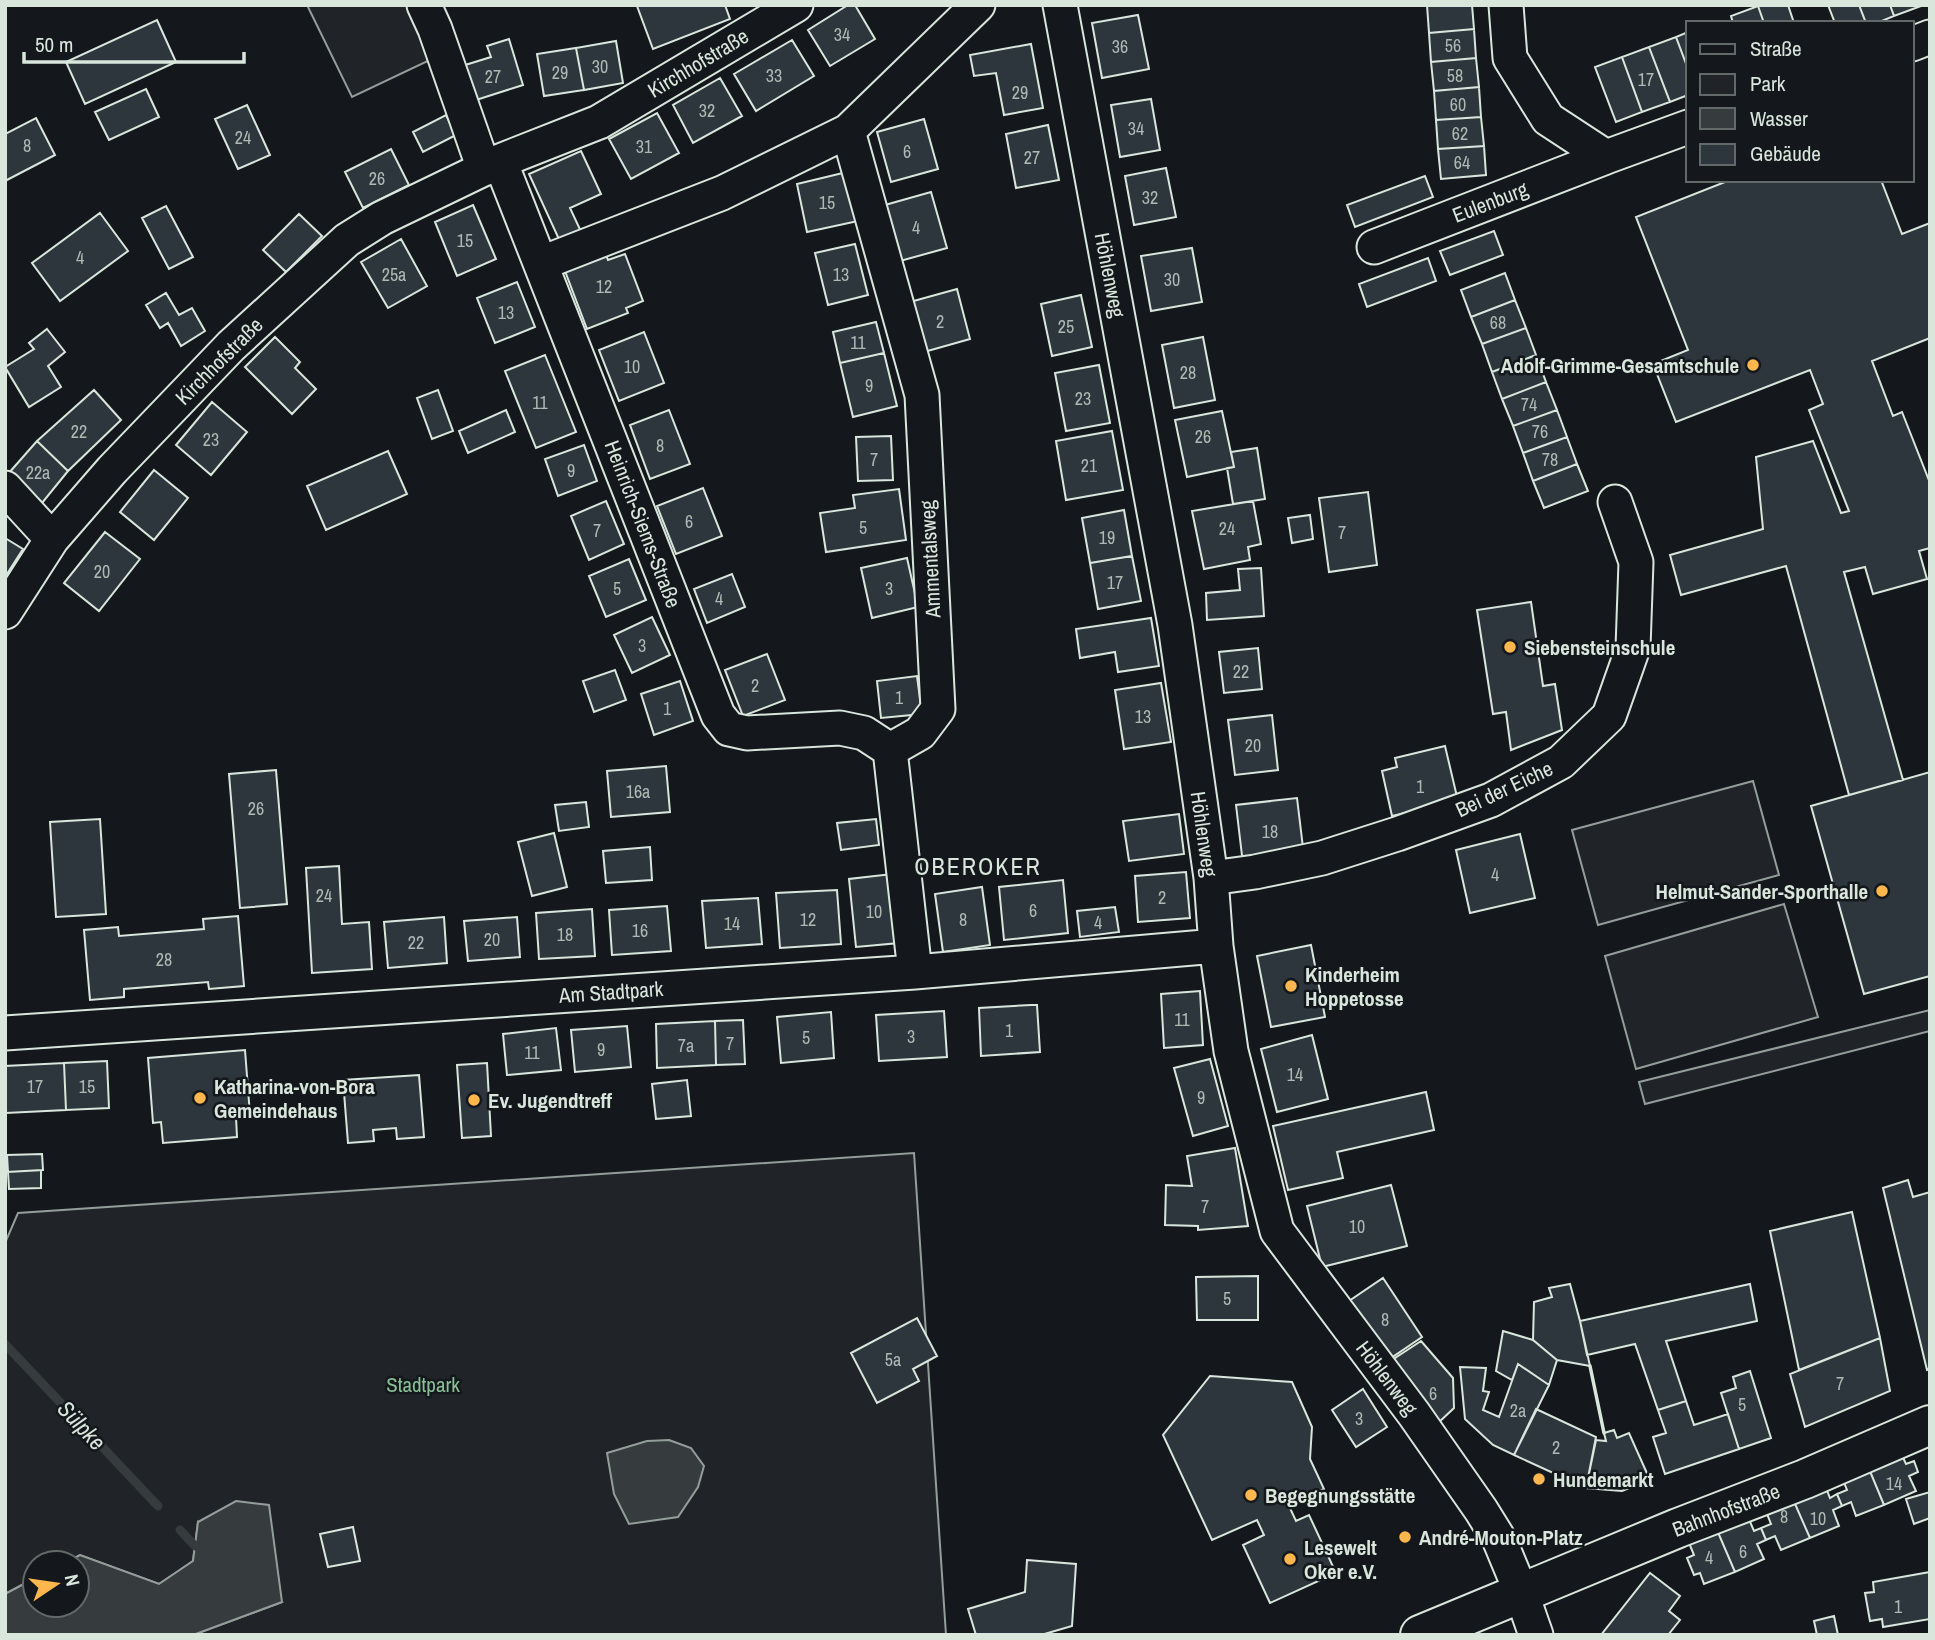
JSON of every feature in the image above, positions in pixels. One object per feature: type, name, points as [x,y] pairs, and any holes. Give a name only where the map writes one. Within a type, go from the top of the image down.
[{"type":"main road","name":"Bahnhofstraße","points":[[1420,1635],[1805,1479],[1930,1424]]},
{"type":"street","points":[[424,5],[492,165]]},
{"type":"street","name":"Kirchhofstraße","points":[[5,612],[52,539],[111,470],[231,346],[347,240],[382,218],[492,165],[599,122],[796,5]]},
{"type":"street","points":[[541,263],[722,194],[848,131],[978,5]]},
{"type":"street","name":"Höhlenweg","points":[[1060,5],[1175,625],[1231,1051],[1277,1231],[1482,1510],[1499,1539],[1535,1635]]},
{"type":"street","points":[[1506,5],[1510,58],[1548,119],[1606,158]]},
{"type":"street","name":"Eulenburg","points":[[1374,247],[1686,128]]},
{"type":"street","name":"Ammentalsweg","points":[[848,131],[922,395],[938,709],[920,733],[890,750]]},
{"type":"street","name":"Heinrich-Siems-Straße","points":[[492,165],[541,263],[718,715],[729,729],[747,733],[840,728],[864,733],[890,750]]},
{"type":"street","points":[[5,488],[52,539]]},
{"type":"street","name":"Bei der Eiche","points":[[1210,878],[1322,858],[1397,834],[1491,800],[1560,762],[1609,716],[1633,648],[1636,562],[1615,502]]},
{"type":"street","points":[[890,750],[915,972]]},
{"type":"street","name":"Am Stadtpark","points":[[5,1033],[915,972],[1216,946]]},
{"type":"green space","points":[[307,5],[410,5],[432,59],[352,97]]},
{"type":"green space","points":[[1753,781],[1779,875],[1598,925],[1572,830]]},
{"type":"green space","points":[[1784,904],[1818,1017],[1636,1069],[1605,956]]},
{"type":"green space","points":[[1930,1010],[1930,1031],[1645,1104],[1639,1082]]},
{"type":"green space","name":"Stadtpark","points":[[914,1153],[946,1635],[193,1635],[282,1602],[198,1522],[193,1561],[159,1584],[91,1559],[91,1549],[21,1549],[21,1585],[5,1594],[5,1243],[18,1213]]},
{"type":"water","points":[[669,1440],[691,1448],[704,1466],[698,1487],[678,1517],[629,1524],[614,1494],[607,1453],[647,1441]]},
{"type":"water","points":[[236,1501],[269,1505],[282,1602],[193,1635],[5,1635],[5,1594],[21,1585],[21,1619],[91,1619],[91,1559],[159,1584],[193,1561],[198,1522]]},
{"type":"building","points":[[725,5],[730,19],[653,49],[637,6]]},
{"type":"building","points":[[848,5],[855,5],[875,39],[830,66],[808,30]]},
{"type":"building","points":[[1427,5],[1472,5],[1474,29],[1429,33]]},
{"type":"building","points":[[1788,5],[1793,21],[1763,21],[1758,6]]},
{"type":"building","points":[[1828,5],[1859,5],[1865,21],[1834,21]]},
{"type":"building","points":[[1859,5],[1890,5],[1894,16],[1882,21],[1865,21]]},
{"type":"building","points":[[1890,5],[1921,5],[1921,6],[1894,16]]},
{"type":"building","points":[[1758,6],[1763,21],[1732,21],[1731,16]]},
{"type":"building","points":[[1138,15],[1149,69],[1102,78],[1092,23]]},
{"type":"building","points":[[157,20],[176,62],[85,104],[66,62]]},
{"type":"building","points":[[1474,29],[1476,58],[1431,62],[1429,33]]},
{"type":"building","points":[[1686,33],[1686,64],[1676,37]]},
{"type":"building","points":[[1676,37],[1686,64],[1686,96],[1670,102],[1649,47]]},
{"type":"building","points":[[509,39],[523,85],[473,101],[462,66],[491,57],[487,46]]},
{"type":"building","points":[[792,40],[814,76],[756,111],[734,74]]},
{"type":"building","points":[[616,41],[623,83],[584,90],[576,48]]},
{"type":"building","points":[[1031,44],[1043,108],[1004,115],[996,73],[974,76],[970,55]]},
{"type":"building","points":[[1649,47],[1670,102],[1642,112],[1622,57]]},
{"type":"building","points":[[576,48],[584,90],[544,96],[537,54]]},
{"type":"building","points":[[1622,57],[1642,112],[1616,122],[1595,67]]},
{"type":"building","points":[[1476,58],[1479,87],[1434,91],[1431,62]]},
{"type":"building","points":[[720,78],[742,116],[693,143],[673,105]]},
{"type":"building","points":[[1479,87],[1481,117],[1436,120],[1434,91]]},
{"type":"building","points":[[146,89],[159,117],[109,140],[95,112]]},
{"type":"building","points":[[1151,99],[1160,150],[1120,157],[1111,105]]},
{"type":"building","points":[[247,105],[270,155],[238,169],[215,119]]},
{"type":"building","points":[[657,113],[679,153],[631,179],[609,139]]},
{"type":"building","points":[[446,115],[456,135],[423,152],[413,132]]},
{"type":"building","points":[[1481,117],[1484,146],[1438,149],[1436,120]]},
{"type":"building","points":[[36,118],[55,155],[5,181],[5,134]]},
{"type":"building","points":[[924,119],[938,169],[891,182],[877,132]]},
{"type":"building","points":[[1048,125],[1059,180],[1016,188],[1006,134]]},
{"type":"building","points":[[1484,146],[1486,175],[1441,179],[1438,149]]},
{"type":"building","points":[[391,149],[409,185],[363,208],[345,172]]},
{"type":"building","points":[[581,151],[601,194],[570,208],[584,238],[563,248],[529,174]]},
{"type":"building","points":[[1166,168],[1176,217],[1134,225],[1125,176]]},
{"type":"building","points":[[847,172],[858,221],[807,232],[797,184]]},
{"type":"building","points":[[1425,176],[1433,197],[1355,227],[1347,205]]},
{"type":"building","points":[[1725,182],[1882,182],[1902,234],[1930,223],[1930,338],[1872,361],[1893,416],[1902,412],[1930,483],[1930,548],[1919,551],[1927,579],[1873,594],[1865,567],[1844,572],[1903,780],[1849,795],[1786,566],[1681,595],[1670,555],[1763,529],[1756,457],[1813,441],[1841,513],[1849,511],[1809,410],[1823,404],[1810,370],[1676,422],[1653,364],[1688,350],[1636,217]]},
{"type":"building","points":[[931,192],[947,248],[900,261],[885,205]]},
{"type":"building","points":[[473,205],[496,259],[457,276],[435,222]]},
{"type":"building","points":[[166,206],[193,257],[169,269],[142,218]]},
{"type":"building","points":[[100,213],[128,251],[60,301],[32,263]]},
{"type":"building","points":[[299,214],[322,236],[286,272],[263,250]]},
{"type":"building","points":[[1494,231],[1503,255],[1450,275],[1440,251]]},
{"type":"building","points":[[401,239],[427,286],[388,308],[361,262]]},
{"type":"building","points":[[855,244],[868,295],[828,305],[815,253]]},
{"type":"building","points":[[1192,248],[1202,302],[1151,311],[1141,256]]},
{"type":"building","points":[[625,254],[643,301],[626,308],[628,313],[587,329],[565,271],[606,255],[608,260]]},
{"type":"building","points":[[1428,258],[1436,281],[1367,307],[1359,284]]},
{"type":"building","points":[[1505,273],[1515,300],[1471,317],[1461,290]]},
{"type":"building","points":[[517,282],[535,327],[495,343],[477,298]]},
{"type":"building","points":[[957,289],[970,339],[924,352],[910,302]]},
{"type":"building","points":[[166,293],[179,315],[192,308],[205,331],[181,346],[168,323],[160,328],[146,305]]},
{"type":"building","points":[[1081,295],[1092,347],[1052,356],[1041,304]]},
{"type":"building","points":[[1515,300],[1526,328],[1482,344],[1471,317]]},
{"type":"building","points":[[876,322],[884,353],[840,363],[833,332]]},
{"type":"building","points":[[1526,328],[1536,355],[1492,372],[1482,344]]},
{"type":"building","points":[[47,329],[65,352],[48,366],[61,387],[29,407],[5,367],[34,349],[29,343]]},
{"type":"building","points":[[644,332],[664,383],[619,401],[599,350]]},
{"type":"building","points":[[275,337],[300,362],[295,368],[316,389],[292,414],[245,367]]},
{"type":"building","points":[[1203,337],[1215,400],[1174,408],[1162,345]]},
{"type":"building","points":[[884,353],[897,406],[853,417],[840,363]]},
{"type":"building","points":[[545,355],[576,432],[536,448],[505,371]]},
{"type":"building","points":[[1536,355],[1546,382],[1502,399],[1492,372]]},
{"type":"building","points":[[1099,365],[1110,423],[1066,431],[1055,373]]},
{"type":"building","points":[[1546,382],[1557,410],[1513,426],[1502,399]]},
{"type":"building","points":[[94,390],[121,420],[68,471],[37,441]]},
{"type":"building","points":[[438,390],[453,431],[432,439],[417,398]]},
{"type":"building","points":[[212,402],[247,432],[211,475],[176,445]]},
{"type":"building","points":[[506,410],[515,432],[468,453],[459,431]]},
{"type":"building","points":[[669,410],[690,464],[650,479],[630,425]]},
{"type":"building","points":[[1557,410],[1567,437],[1523,453],[1513,426]]},
{"type":"building","points":[[1222,411],[1234,467],[1187,477],[1175,420]]},
{"type":"building","points":[[1112,431],[1123,490],[1066,500],[1056,441]]},
{"type":"building","points":[[891,436],[893,480],[858,481],[856,437]]},
{"type":"building","points":[[1567,437],[1577,464],[1533,481],[1523,453]]},
{"type":"building","points":[[37,441],[68,471],[42,503],[8,474]]},
{"type":"building","points":[[584,445],[597,481],[558,496],[545,459]]},
{"type":"building","points":[[1257,448],[1265,499],[1233,504],[1227,468],[1234,467],[1231,452]]},
{"type":"building","points":[[388,451],[407,494],[326,530],[307,486]]},
{"type":"building","points":[[1577,464],[1588,491],[1544,508],[1533,481]]},
{"type":"building","points":[[154,470],[188,498],[154,540],[120,512]]},
{"type":"building","points":[[703,488],[722,536],[676,554],[657,506]]},
{"type":"building","points":[[899,489],[906,540],[826,552],[820,513],[855,508],[853,495]]},
{"type":"building","points":[[1368,492],[1377,565],[1329,572],[1319,498]]},
{"type":"building","points":[[606,501],[624,544],[589,560],[571,516]]},
{"type":"building","points":[[1253,501],[1261,544],[1248,547],[1250,560],[1204,569],[1192,511]]},
{"type":"building","points":[[1124,510],[1132,556],[1090,563],[1082,518]]},
{"type":"building","points":[[1310,515],[1313,539],[1292,543],[1288,518]]},
{"type":"building","points":[[105,532],[140,559],[99,611],[64,583]]},
{"type":"building","points":[[5,538],[23,549],[5,577]]},
{"type":"building","points":[[1132,556],[1141,601],[1098,609],[1090,563]]},
{"type":"building","points":[[907,558],[918,607],[872,618],[861,568]]},
{"type":"building","points":[[629,559],[646,600],[606,617],[589,576]]},
{"type":"building","points":[[1261,568],[1264,616],[1207,620],[1206,593],[1240,590],[1238,569]]},
{"type":"building","points":[[732,574],[745,607],[707,623],[694,589]]},
{"type":"building","name":"Siebensteinschule","points":[[1531,602],[1543,686],[1555,684],[1562,730],[1511,750],[1506,712],[1493,714],[1477,610]]},
{"type":"building","points":[[652,617],[670,655],[632,673],[614,635]]},
{"type":"building","points":[[1151,618],[1159,666],[1118,672],[1115,652],[1080,658],[1076,629]]},
{"type":"building","points":[[1258,648],[1262,689],[1224,693],[1219,652]]},
{"type":"building","points":[[767,654],[785,700],[743,716],[725,670]]},
{"type":"building","points":[[615,670],[626,700],[594,712],[583,681]]},
{"type":"building","points":[[917,676],[922,714],[881,718],[877,681]]},
{"type":"building","points":[[680,681],[693,721],[654,735],[641,694]]},
{"type":"building","points":[[1161,683],[1171,742],[1124,749],[1115,690]]},
{"type":"building","points":[[1272,715],[1278,770],[1235,775],[1228,720]]},
{"type":"building","points":[[1445,746],[1458,801],[1392,816],[1382,771],[1397,767],[1395,758]]},
{"type":"building","points":[[666,766],[670,812],[611,817],[607,771]]},
{"type":"building","points":[[276,770],[287,904],[240,908],[229,774]]},
{"type":"building","name":"Helmut-Sander-Sporthalle","points":[[1930,772],[1930,976],[1864,994],[1811,806]]},
{"type":"building","points":[[1297,798],[1304,856],[1243,864],[1236,805]]},
{"type":"building","points":[[586,802],[589,827],[559,831],[555,805]]},
{"type":"building","points":[[1179,814],[1184,854],[1129,861],[1123,821]]},
{"type":"building","points":[[100,819],[106,914],[56,917],[50,822]]},
{"type":"building","points":[[876,819],[879,845],[841,850],[837,823]]},
{"type":"building","points":[[554,833],[567,887],[532,896],[518,842]]},
{"type":"building","points":[[1520,834],[1535,898],[1470,913],[1456,850]]},
{"type":"building","points":[[650,847],[652,880],[606,883],[603,851]]},
{"type":"building","points":[[339,866],[342,924],[369,922],[372,969],[312,973],[306,868]]},
{"type":"building","points":[[1186,872],[1190,918],[1138,922],[1135,876]]},
{"type":"building","points":[[892,874],[899,943],[856,947],[849,879]]},
{"type":"building","points":[[1063,880],[1068,933],[1004,940],[999,887]]},
{"type":"building","points":[[982,887],[990,945],[943,952],[935,894]]},
{"type":"building","points":[[837,890],[841,944],[780,948],[776,893]]},
{"type":"building","points":[[758,898],[762,944],[706,948],[702,901]]},
{"type":"building","points":[[667,906],[671,951],[612,955],[609,910]]},
{"type":"building","points":[[1115,907],[1119,932],[1080,937],[1077,911]]},
{"type":"building","points":[[592,909],[595,956],[539,959],[536,913]]},
{"type":"building","points":[[238,916],[244,986],[209,989],[208,982],[124,989],[124,997],[90,1000],[84,930],[118,927],[119,936],[204,929],[203,919]]},
{"type":"building","points":[[444,917],[447,963],[388,968],[384,922]]},
{"type":"building","points":[[517,917],[520,957],[468,961],[464,921]]},
{"type":"building","name":"Kinderheim Hoppetosse","points":[[1311,945],[1325,1017],[1271,1027],[1257,956]]},
{"type":"building","points":[[1200,991],[1203,1045],[1164,1048],[1161,994]]},
{"type":"building","points":[[1037,1005],[1040,1052],[981,1056],[979,1008]]},
{"type":"building","points":[[944,1011],[947,1057],[879,1061],[876,1015]]},
{"type":"building","points":[[831,1012],[834,1058],[781,1063],[777,1017]]},
{"type":"building","points":[[743,1020],[745,1064],[716,1065],[715,1021]]},
{"type":"building","points":[[715,1021],[716,1065],[657,1068],[656,1024]]},
{"type":"building","points":[[627,1026],[631,1067],[575,1072],[571,1030]]},
{"type":"building","points":[[556,1028],[561,1070],[507,1075],[503,1034]]},
{"type":"building","points":[[1312,1035],[1328,1099],[1277,1112],[1261,1049]]},
{"type":"building","name":"Katharina-von-Bora Gemeindehaus","points":[[245,1050],[250,1115],[236,1117],[237,1137],[163,1143],[161,1122],[153,1123],[148,1058]]},
{"type":"building","points":[[1210,1059],[1228,1126],[1193,1136],[1174,1068]]},
{"type":"building","points":[[107,1061],[109,1108],[66,1110],[64,1063]]},
{"type":"building","points":[[64,1063],[66,1110],[6,1113],[5,1066]]},
{"type":"building","name":"Ev. Jugendtreff","points":[[487,1063],[491,1136],[462,1138],[457,1065]]},
{"type":"building","points":[[419,1075],[424,1137],[397,1139],[396,1128],[373,1130],[374,1141],[348,1143],[343,1080]]},
{"type":"building","points":[[687,1080],[691,1116],[656,1119],[652,1084]]},
{"type":"building","points":[[1426,1092],[1434,1130],[1337,1152],[1343,1178],[1288,1190],[1273,1126]]},
{"type":"building","points":[[1235,1148],[1248,1226],[1198,1230],[1198,1226],[1165,1225],[1166,1185],[1192,1186],[1187,1156]]},
{"type":"building","points":[[42,1154],[43,1170],[8,1172],[7,1155]]},
{"type":"building","points":[[41,1170],[41,1188],[9,1189],[8,1172]]},
{"type":"building","points":[[1908,1180],[1913,1197],[1930,1192],[1930,1369],[1927,1370],[1883,1188]]},
{"type":"building","points":[[1391,1185],[1407,1246],[1322,1267],[1307,1206]]},
{"type":"building","points":[[1852,1212],[1880,1338],[1799,1370],[1770,1231]]},
{"type":"building","points":[[1258,1276],[1258,1320],[1197,1320],[1196,1277]]},
{"type":"building","points":[[1383,1278],[1422,1337],[1388,1360],[1349,1301]]},
{"type":"building","points":[[1570,1284],[1590,1366],[1557,1360],[1533,1340],[1534,1302],[1552,1297],[1549,1288]]},
{"type":"building","points":[[1750,1284],[1757,1321],[1666,1341],[1686,1401],[1658,1410],[1635,1344],[1587,1355],[1580,1321]]},
{"type":"building","points":[[917,1318],[937,1356],[913,1369],[919,1381],[877,1403],[851,1353]]},
{"type":"building","points":[[1503,1331],[1533,1340],[1557,1360],[1549,1385],[1518,1364],[1512,1380],[1496,1371]]},
{"type":"building","points":[[1880,1338],[1890,1391],[1805,1427],[1790,1374]]},
{"type":"building","points":[[1421,1341],[1453,1378],[1454,1408],[1437,1424],[1389,1362]]},
{"type":"building","points":[[1518,1364],[1549,1385],[1514,1455],[1493,1445],[1465,1419],[1460,1367],[1486,1368],[1483,1391],[1489,1392],[1483,1410],[1499,1417]]},
{"type":"building","points":[[1750,1371],[1771,1438],[1739,1449],[1721,1393],[1736,1388],[1733,1377]]},
{"type":"building","name":"Begegnungsstätte","points":[[1210,1376],[1292,1382],[1312,1427],[1310,1459],[1324,1489],[1289,1506],[1296,1521],[1309,1515],[1336,1573],[1270,1603],[1243,1545],[1264,1535],[1257,1520],[1212,1540],[1163,1435]]},
{"type":"building","points":[[1363,1389],[1387,1427],[1356,1447],[1332,1410]]},
{"type":"building","points":[[1686,1401],[1694,1425],[1728,1414],[1739,1449],[1665,1474],[1653,1437],[1666,1433],[1658,1410]]},
{"type":"building","points":[[1536,1409],[1596,1437],[1586,1488],[1514,1455]]},
{"type":"building","points":[[1614,1430],[1617,1438],[1629,1433],[1650,1480],[1622,1491],[1586,1488],[1596,1440],[1606,1441],[1604,1433]]},
{"type":"building","points":[[1899,1449],[1906,1464],[1914,1461],[1918,1472],[1909,1476],[1916,1491],[1884,1505],[1867,1464]]},
{"type":"building","points":[[1867,1464],[1884,1505],[1856,1516],[1851,1502],[1842,1506],[1837,1494],[1847,1490],[1841,1475]]},
{"type":"building","points":[[1824,1483],[1830,1498],[1837,1494],[1842,1506],[1833,1510],[1839,1526],[1810,1538],[1792,1497]]},
{"type":"building","points":[[1930,1492],[1930,1518],[1914,1524],[1906,1499]]},
{"type":"building","points":[[1792,1497],[1810,1538],[1781,1550],[1775,1536],[1766,1540],[1761,1528],[1771,1524],[1765,1509]]},
{"type":"building","points":[[1748,1517],[1754,1531],[1761,1528],[1766,1540],[1757,1544],[1764,1559],[1735,1572],[1717,1530]]},
{"type":"building","points":[[353,1527],[360,1561],[328,1567],[320,1534]]},
{"type":"building","points":[[1717,1530],[1735,1572],[1704,1584],[1700,1573],[1694,1575],[1687,1558],[1694,1555],[1689,1543]]},
{"type":"building","points":[[1027,1560],[1076,1564],[1072,1626],[1041,1635],[976,1635],[968,1609],[1025,1592]]},
{"type":"building","points":[[1930,1572],[1930,1619],[1883,1627],[1882,1619],[1870,1621],[1865,1593],[1874,1592],[1873,1582]]},
{"type":"building","points":[[1650,1573],[1680,1596],[1669,1611],[1680,1620],[1668,1635],[1601,1635]]},
{"type":"building","points":[[1834,1616],[1838,1635],[1817,1635],[1814,1621]]},
{"type":"waterway","name":"Sülpke","points":[[5,1344],[158,1506]]},
{"type":"waterway","name":"Sülpke","points":[[180,1530],[195,1546]]},
{"type":"wall","points":[[1590,1366],[1604,1433]]},
{"type":"place","name":"Adolf-Grimme-Gesamtschule","points":[[1753,365]]},
{"type":"place","name":"Siebensteinschule","points":[[1510,647]]},
{"type":"place","name":"Helmut-Sander-Sporthalle","points":[[1882,891]]},
{"type":"place","name":"Kinderheim Hoppetosse","points":[[1291,986]]},
{"type":"place","name":"Katharina-von-Bora Gemeindehaus","points":[[200,1098]]},
{"type":"place","name":"Ev. Jugendtreff","points":[[474,1100]]},
{"type":"place","name":"Hundemarkt","points":[[1539,1479]]},
{"type":"place","name":"Begegnungsstätte","points":[[1251,1495]]},
{"type":"place","name":"André-Mouton-Platz","points":[[1405,1537]]},
{"type":"place","name":"Lesewelt Oker e.V.","points":[[1290,1559]]},
{"type":"district","name":"OBEROKER","points":[[978,866]]}]
